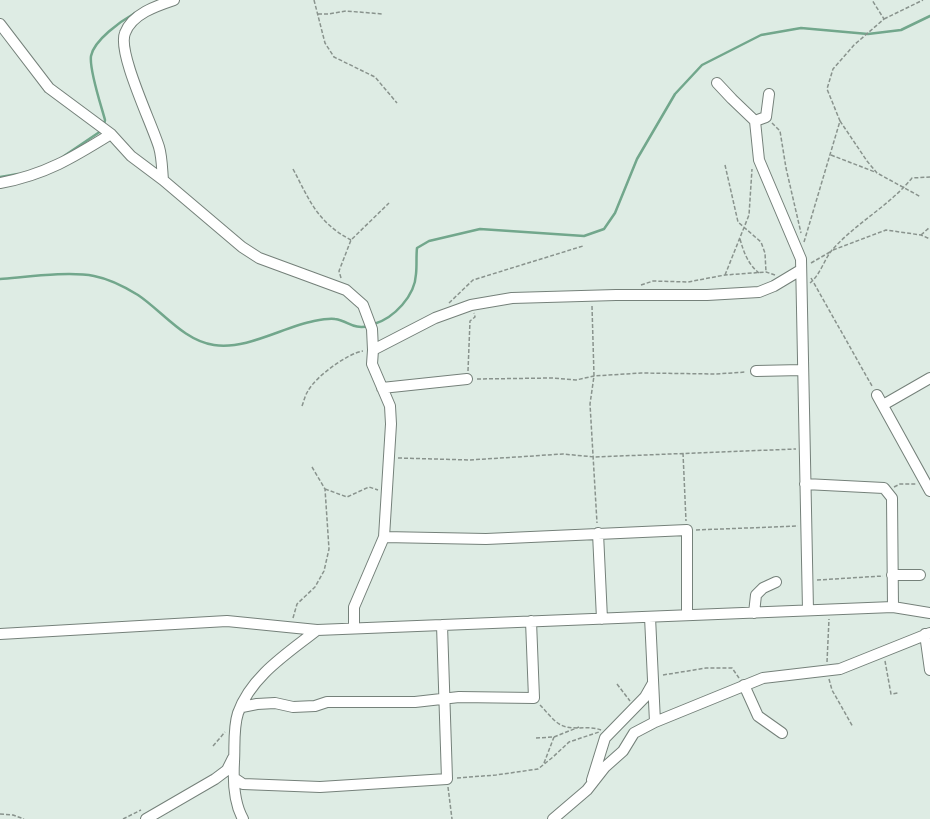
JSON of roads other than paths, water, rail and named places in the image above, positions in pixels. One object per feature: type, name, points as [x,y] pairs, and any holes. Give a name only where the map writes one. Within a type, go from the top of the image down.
[{"type":"street","points":[[163,180],[159,148],[132,75],[124,41],[125,33],[134,21],[144,12],[174,0]]},
{"type":"street","points":[[0,24],[49,88],[68,104],[106,129],[131,156],[163,180],[242,247],[260,258],[346,290],[363,305],[370,324],[373,350],[372,364],[390,406],[390,457],[384,537],[354,607],[354,628]]},
{"type":"street","points":[[717,83],[755,121],[759,160],[800,260],[799,271],[808,610]]},
{"type":"street","points":[[755,121],[766,117],[769,94]]},
{"type":"street","points":[[0,183],[43,172],[67,161],[106,129]]},
{"type":"street","points":[[373,350],[436,318],[471,305],[512,298],[707,295],[759,292],[774,286],[799,271]]},
{"type":"street","points":[[756,371],[802,370]]},
{"type":"street","points":[[882,404],[930,378]]},
{"type":"street","points":[[382,388],[468,379]]},
{"type":"street","points":[[877,395],[928,487]]},
{"type":"street","points":[[805,484],[884,488],[892,498],[893,607]]},
{"type":"street","points":[[384,537],[486,539],[687,530],[687,615]]},
{"type":"street","points":[[598,533],[602,618]]},
{"type":"street","points":[[892,576],[920,575]]},
{"type":"street","points":[[754,613],[756,595],[763,588],[776,582]]},
{"type":"street","points":[[0,634],[227,621],[317,630],[893,607],[930,613]]},
{"type":"street","points":[[650,617],[655,722]]},
{"type":"street","points":[[242,707],[275,703],[293,707],[315,706],[328,702],[416,702],[444,698],[534,698],[531,621]]},
{"type":"street","points":[[234,778],[243,784],[320,787],[447,779],[442,625]]},
{"type":"street","points":[[243,819],[235,797],[234,778],[234,756],[238,714],[249,692],[272,666],[317,630]]},
{"type":"street","points":[[553,819],[591,784],[605,767],[623,751],[634,734],[655,722],[744,685],[763,678],[840,669],[927,633],[930,670]]},
{"type":"street","points":[[591,784],[605,738],[645,697],[653,680]]},
{"type":"street","points":[[744,685],[758,716],[782,733]]},
{"type":"street","points":[[146,819],[215,779],[227,770],[234,756]]},
{"type":"waterway","points":[[104,125],[105,120],[93,78],[91,56],[93,50],[103,37],[135,13]]},
{"type":"waterway","points":[[374,324],[389,317],[408,298],[415,282],[417,248],[429,241],[480,229],[584,236],[604,229],[615,213],[637,159],[675,94],[702,65],[761,35],[801,28],[868,34],[901,30],[930,16]]},
{"type":"waterway","points":[[64,156],[101,131]]},
{"type":"waterway","points":[[0,177],[18,174]]},
{"type":"waterway","points":[[0,279],[72,274],[94,276],[106,279],[123,286],[138,295],[183,332],[193,338],[214,345],[226,346],[252,341],[302,324],[324,319],[340,320],[359,327],[369,326]]}]
